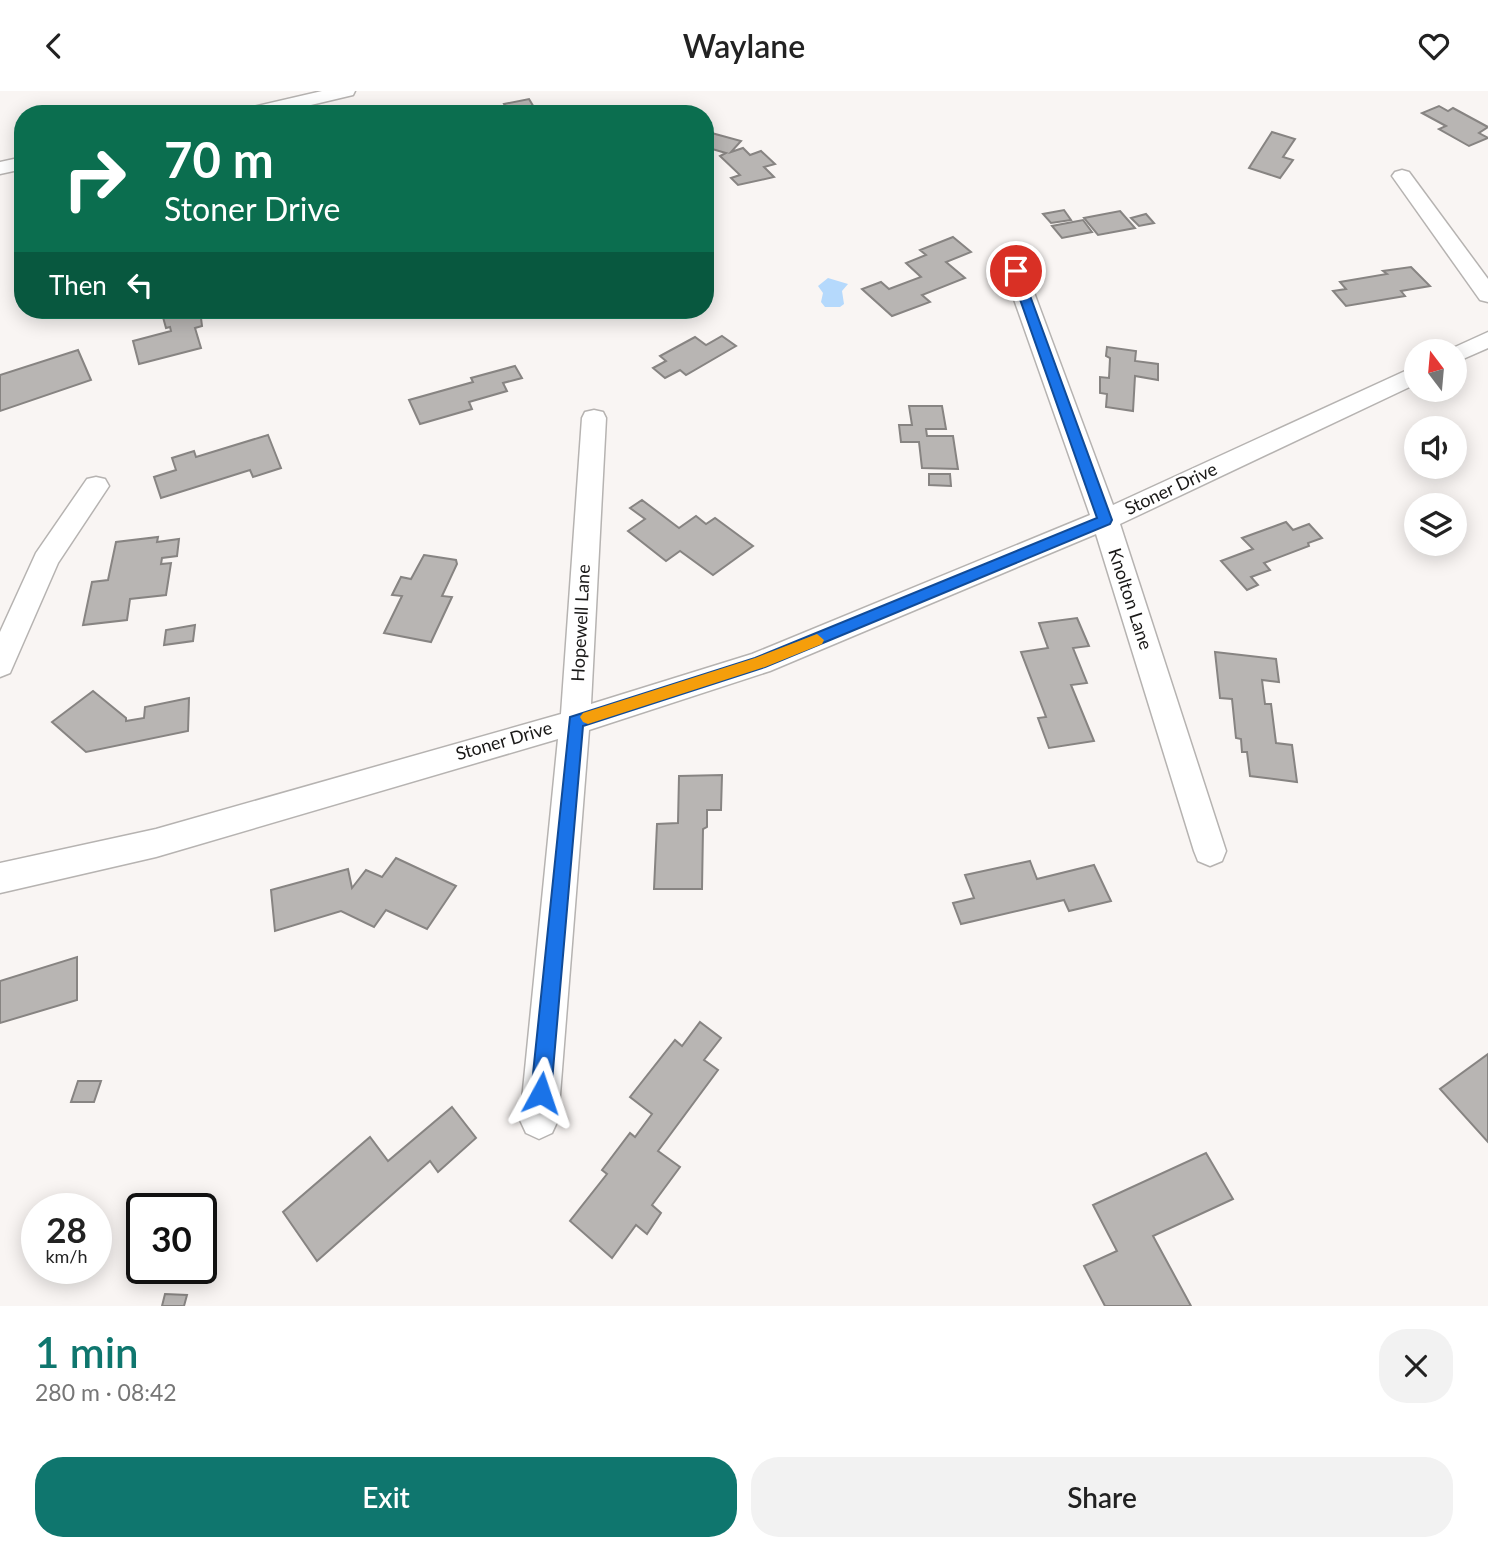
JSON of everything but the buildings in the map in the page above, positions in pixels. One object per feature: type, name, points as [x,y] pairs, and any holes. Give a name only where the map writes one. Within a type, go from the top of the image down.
[{"type":"street","points":[[286,105],[346,91]]},
{"type":"street","points":[[1402,176],[1488,295]]},
{"type":"street","name":"Knolton Lane","points":[[1016,271],[1105,520],[1210,851]]},
{"type":"street","points":[[1467,349],[1488,339]]},
{"type":"street","name":"Stoner Drive","points":[[0,879],[156,843],[575,722],[760,663],[1105,520],[1404,380]]},
{"type":"street","name":"Hopewell Lane","points":[[539,1120],[575,722],[594,418]]},
{"type":"street","points":[[0,665],[46,560],[96,486]]},
{"type":"water","points":[[828,278],[848,284],[842,291],[844,304],[840,307],[825,307],[821,302],[823,293],[818,286]]},
{"type":"slow traffic","points":[[588,717],[760,663],[817,640]]},
{"type":"route","points":[[541,1093],[575,722],[760,663],[1105,520],[1016,271]]}]
